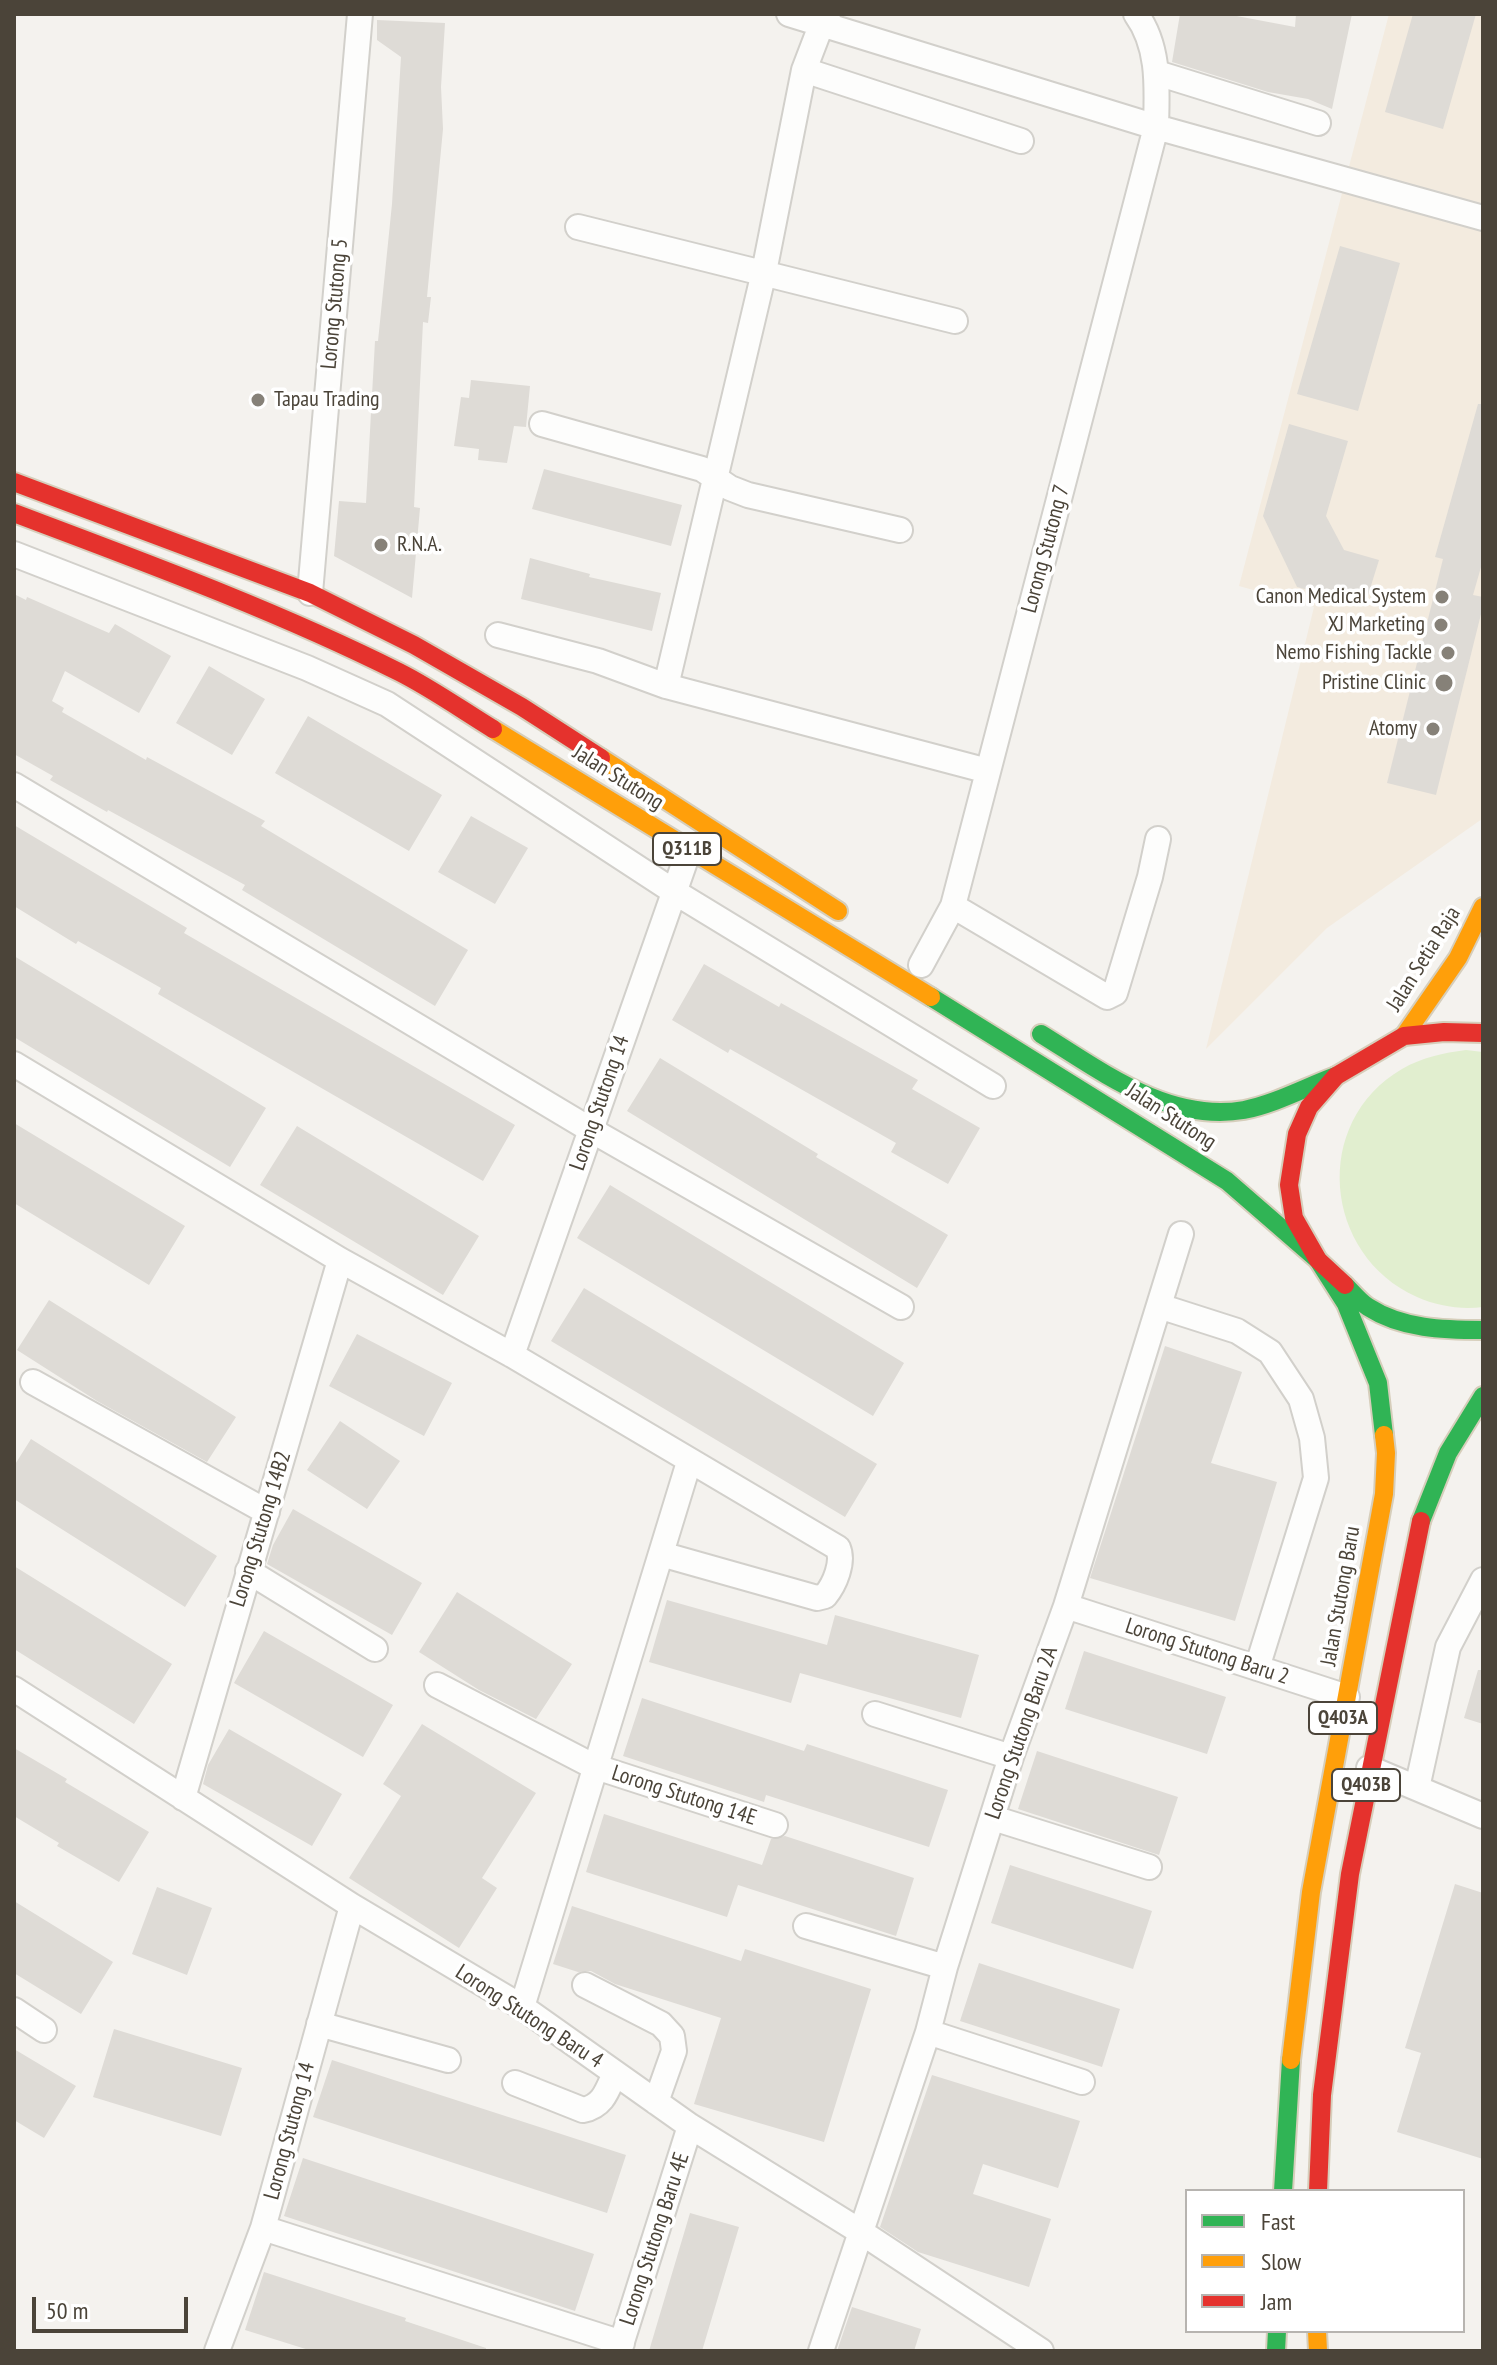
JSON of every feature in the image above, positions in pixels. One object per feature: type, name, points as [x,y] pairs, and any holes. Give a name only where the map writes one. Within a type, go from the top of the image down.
[{"type":"main road","name":"Jalan Stutong","points":[[14,482],[310,593],[414,645],[522,707],[856,923]]},
{"type":"main road","name":"Jalan Stutong","points":[[14,513],[171,571],[307,628],[402,673],[1097,1098],[1227,1181],[1318,1260]]},
{"type":"main road","name":"Jalan Setia Raja","points":[[1404,1036],[1458,958],[1483,907]]},
{"type":"main road","name":"Jalan Stutong","points":[[1029,1027],[1171,1106],[1213,1113],[1244,1110],[1336,1076]]},
{"type":"main road","points":[[1483,1033],[1444,1032],[1404,1036],[1336,1076],[1309,1107],[1297,1134],[1289,1185],[1294,1218],[1318,1260],[1368,1307],[1433,1330],[1483,1330]]},
{"type":"main road","name":"Jalan Stutong Baru","points":[[1283,2189],[1287,2093],[1311,1892],[1376,1544],[1386,1453],[1378,1383],[1346,1304],[1318,1260]]},
{"type":"main road","name":"Q403B","points":[[1318,2189],[1322,2095],[1340,1942],[1369,1768],[1419,1527],[1448,1453],[1480,1406]]},
{"type":"street","name":"Lorong Stutong 5","points":[[310,593],[360,14]]},
{"type":"street","points":[[789,14],[825,18],[1156,127],[1483,218]]},
{"type":"street","name":"Lorong Stutong 7","points":[[921,965],[953,906],[1156,127],[1157,73],[1151,45],[1136,14]]},
{"type":"street","points":[[666,686],[764,272],[804,70],[825,18]]},
{"type":"street","points":[[804,70],[1021,141]]},
{"type":"street","points":[[1157,73],[1318,123]]},
{"type":"street","points":[[578,227],[955,321]]},
{"type":"street","points":[[542,424],[702,469],[730,488],[748,495],[900,530]]},
{"type":"street","points":[[14,554],[307,668],[387,704],[673,891],[993,1086]]},
{"type":"street","points":[[498,635],[598,661],[666,686],[988,771]]},
{"type":"street","points":[[14,785],[591,1130],[901,1307]]},
{"type":"street","points":[[953,906],[1107,997],[1115,993],[1132,942],[1158,839]]},
{"type":"street","name":"Lorong Stutong 14","points":[[512,1355],[689,850]]},
{"type":"street","points":[[14,1064],[340,1260],[512,1355],[838,1548],[841,1560],[830,1590],[825,1596],[817,1598],[661,1554]]},
{"type":"street","name":"Lorong Stutong Baru 2A","points":[[821,2351],[928,2032],[945,1967],[1011,1757],[1066,1606],[1181,1234]]},
{"type":"street","name":"Lorong Stutong 14B2","points":[[183,1798],[340,1260]]},
{"type":"street","points":[[1159,1306],[1237,1331],[1270,1352],[1301,1399],[1312,1438],[1316,1478],[1257,1668]]},
{"type":"street","points":[[33,1382],[267,1512]]},
{"type":"street","points":[[522,2007],[593,1766],[689,1462]]},
{"type":"street","points":[[248,1571],[375,1649]]},
{"type":"street","points":[[1417,1788],[1448,1647],[1483,1580]]},
{"type":"street","name":"Lorong Stutong Baru 2","points":[[1066,1606],[1347,1697]]},
{"type":"street","name":"Lorong Stutong 14E","points":[[437,1685],[593,1766],[775,1825]]},
{"type":"street","name":"Lorong Stutong Baru 4","points":[[14,1689],[352,1906],[522,2007],[690,2126],[861,2232],[1041,2351]]},
{"type":"street","points":[[875,1714],[1011,1757]]},
{"type":"street","points":[[1369,1768],[1483,1816]]},
{"type":"street","points":[[993,1818],[1149,1867]]},
{"type":"street","name":"Lorong Stutong 14","points":[[217,2351],[263,2228],[352,1906]]},
{"type":"street","points":[[806,1926],[945,1967]]},
{"type":"street","points":[[585,1985],[661,2024],[672,2036],[674,2051],[656,2102]]},
{"type":"street","points":[[14,2010],[44,2030]]},
{"type":"street","points":[[319,2024],[448,2060]]},
{"type":"street","points":[[928,2032],[1082,2082]]},
{"type":"street","points":[[515,2083],[583,2110],[595,2108],[602,2101],[615,2073]]},
{"type":"street","name":"Lorong Stutong Baru 4E","points":[[620,2347],[690,2126]]},
{"type":"street","points":[[263,2228],[620,2347]]},
{"type":"shaded area","points":[[1389,14],[1483,14],[1483,816],[1327,928],[1206,1049],[1314,607],[1239,586]]},
{"type":"green space","points":[[1466,1050],[1483,1052],[1483,1307],[1466,1308],[1417,1297],[1386,1277],[1362,1251],[1347,1220],[1340,1187],[1342,1153],[1353,1121],[1373,1092],[1410,1065],[1433,1056]]},
{"type":"building","points":[[1180,14],[1226,14],[1295,27],[1296,14],[1352,14],[1332,109],[1308,99],[1268,92],[1172,62]]},
{"type":"building","points":[[1413,14],[1476,14],[1443,129],[1385,112]]},
{"type":"building","points":[[377,20],[445,23],[441,87],[443,129],[427,297],[431,297],[428,323],[423,322],[414,507],[420,508],[412,598],[334,556],[339,501],[366,503],[375,341],[378,341],[392,204],[401,57],[377,40]]},
{"type":"building","points":[[1340,246],[1400,263],[1358,411],[1297,394]]},
{"type":"building","points":[[471,380],[530,386],[526,427],[514,426],[507,463],[478,460],[479,449],[454,446],[461,397],[469,398]]},
{"type":"building","points":[[1478,404],[1483,404],[1483,560],[1473,595],[1483,597],[1483,606],[1436,795],[1387,783],[1443,559],[1435,557]]},
{"type":"building","points":[[1289,424],[1348,441],[1326,516],[1344,550],[1379,560],[1365,605],[1297,587],[1263,516]]},
{"type":"building","points":[[544,469],[682,505],[671,546],[532,509]]},
{"type":"building","points":[[530,558],[590,574],[589,577],[661,593],[652,631],[521,599]]},
{"type":"building","points":[[14,594],[109,633],[115,624],[171,656],[139,713],[65,671],[52,701],[64,708],[62,712],[146,760],[147,757],[265,821],[261,826],[468,950],[435,1006],[242,890],[245,885],[50,780],[53,776],[14,754]]},
{"type":"building","points":[[209,666],[265,699],[232,755],[176,723]]},
{"type":"building","points":[[308,716],[442,795],[409,851],[275,773]]},
{"type":"building","points":[[471,816],[528,848],[495,904],[438,872]]},
{"type":"building","points":[[14,825],[187,928],[184,933],[515,1125],[483,1181],[158,994],[161,988],[78,941],[76,944],[14,906]]},
{"type":"building","points":[[14,956],[266,1108],[230,1167],[14,1037]]},
{"type":"building","points":[[704,964],[779,1007],[781,1003],[918,1080],[912,1089],[980,1128],[948,1184],[891,1152],[896,1143],[730,1049],[728,1053],[672,1020]]},
{"type":"building","points":[[660,1058],[818,1154],[816,1157],[948,1235],[917,1288],[627,1111]]},
{"type":"building","points":[[14,1123],[185,1226],[149,1285],[14,1203]]},
{"type":"building","points":[[297,1126],[479,1236],[443,1295],[260,1185]]},
{"type":"building","points":[[610,1185],[904,1363],[873,1416],[577,1238]]},
{"type":"building","points":[[584,1288],[877,1464],[845,1517],[551,1341]]},
{"type":"building","points":[[49,1300],[236,1417],[207,1462],[97,1401],[17,1350]]},
{"type":"building","points":[[357,1334],[452,1383],[424,1436],[329,1386]]},
{"type":"building","points":[[1165,1346],[1242,1372],[1211,1463],[1277,1482],[1235,1621],[1090,1578]]},
{"type":"building","points":[[340,1421],[400,1461],[367,1509],[307,1470]]},
{"type":"building","points":[[31,1439],[217,1556],[185,1607],[14,1499],[14,1466]]},
{"type":"building","points":[[293,1509],[422,1583],[392,1635],[267,1564],[273,1545]]},
{"type":"building","points":[[14,1566],[172,1664],[134,1724],[14,1649]]},
{"type":"building","points":[[457,1592],[572,1664],[536,1719],[479,1690],[419,1652]]},
{"type":"building","points":[[667,1600],[827,1645],[835,1615],[979,1655],[961,1718],[800,1673],[791,1703],[649,1662]]},
{"type":"building","points":[[264,1631],[393,1705],[363,1757],[234,1683]]},
{"type":"building","points":[[1084,1651],[1226,1697],[1207,1754],[1065,1709]]},
{"type":"building","points":[[1478,1670],[1483,1670],[1483,1724],[1464,1718]]},
{"type":"building","points":[[642,1698],[804,1751],[807,1744],[948,1790],[929,1847],[766,1795],[764,1802],[623,1756]]},
{"type":"building","points":[[422,1724],[536,1793],[482,1878],[497,1888],[459,1948],[349,1878],[401,1796],[383,1784]]},
{"type":"building","points":[[229,1729],[342,1794],[312,1846],[203,1784],[208,1765]]},
{"type":"building","points":[[14,1748],[149,1832],[119,1882],[57,1846],[59,1843],[14,1816]]},
{"type":"building","points":[[1037,1751],[1178,1797],[1159,1855],[1018,1809]]},
{"type":"building","points":[[604,1814],[762,1865],[771,1839],[785,1836],[914,1878],[896,1936],[738,1885],[727,1917],[586,1872]]},
{"type":"building","points":[[1010,1865],[1152,1911],[1133,1969],[991,1923]]},
{"type":"building","points":[[1455,1884],[1483,1893],[1483,2159],[1397,2132],[1421,2053],[1405,2048]]},
{"type":"building","points":[[157,1887],[212,1908],[187,1975],[132,1954]]},
{"type":"building","points":[[14,1901],[113,1962],[81,2014],[14,1973]]},
{"type":"building","points":[[572,1906],[741,1961],[745,1949],[871,1989],[824,2142],[694,2104],[721,2018],[615,1984],[591,1971],[578,1972],[553,1964]]},
{"type":"building","points":[[979,1963],[1120,2009],[1102,2067],[960,2021]]},
{"type":"building","points":[[114,2029],[242,2068],[221,2136],[93,2097]]},
{"type":"building","points":[[14,2049],[76,2086],[44,2138],[14,2120]]},
{"type":"building","points":[[332,2060],[626,2155],[607,2213],[313,2117]]},
{"type":"building","points":[[932,2075],[1080,2121],[1058,2188],[983,2164],[973,2194],[1051,2219],[1029,2287],[918,2252],[880,2227]]},
{"type":"building","points":[[303,2158],[594,2254],[575,2311],[284,2216]]},
{"type":"building","points":[[690,2213],[739,2227],[702,2351],[649,2351]]},
{"type":"building","points":[[264,2272],[406,2318],[405,2321],[486,2348],[486,2351],[312,2351],[245,2330]]},
{"type":"building","points":[[852,2307],[921,2329],[914,2351],[837,2351]]},
{"type":"traffic: fast","points":[[931,997],[1227,1181],[1318,1260],[1346,1304],[1378,1383],[1384,1435]]},
{"type":"traffic: fast","points":[[1041,1034],[1136,1091],[1189,1109],[1216,1112],[1244,1110],[1279,1100],[1336,1076]]},
{"type":"traffic: fast","points":[[1345,1285],[1365,1305],[1395,1320],[1438,1329],[1483,1330]]},
{"type":"traffic: fast","points":[[1421,1521],[1448,1453],[1483,1396]]},
{"type":"traffic: fast","points":[[1283,2189],[1291,2060]]},
{"type":"traffic: fast","points":[[1276,2351],[1277,2333]]},
{"type":"traffic: slow","points":[[493,729],[931,997]]},
{"type":"traffic: slow","points":[[601,758],[838,911]]},
{"type":"traffic: slow","points":[[1404,1036],[1458,958],[1483,907]]},
{"type":"traffic: slow","points":[[1291,2060],[1311,1892],[1384,1494],[1384,1435]]},
{"type":"traffic: slow","points":[[1317,2333],[1318,2351]]},
{"type":"traffic: jam","points":[[14,482],[310,593],[414,645],[522,707],[601,758]]},
{"type":"traffic: jam","points":[[14,513],[209,588],[352,649],[411,678],[493,729]]},
{"type":"traffic: jam","points":[[1345,1285],[1318,1260],[1294,1218],[1289,1185],[1297,1134],[1309,1107],[1336,1076],[1404,1036],[1444,1032],[1483,1033]]},
{"type":"traffic: jam","points":[[1318,2189],[1322,2095],[1350,1874],[1421,1521]]},
{"type":"place","name":"Tapau Trading","points":[[258,400]]},
{"type":"place","name":"R.N.A.","points":[[381,545]]},
{"type":"place","name":"Canon Medical System","points":[[1442,597]]},
{"type":"place","name":"XJ Marketing","points":[[1441,625]]},
{"type":"place","name":"Nemo Fishing Tackle","points":[[1448,653]]},
{"type":"place","name":"Pristine Clinic","points":[[1444,683]]},
{"type":"place","name":"Atomy","points":[[1433,729]]}]
